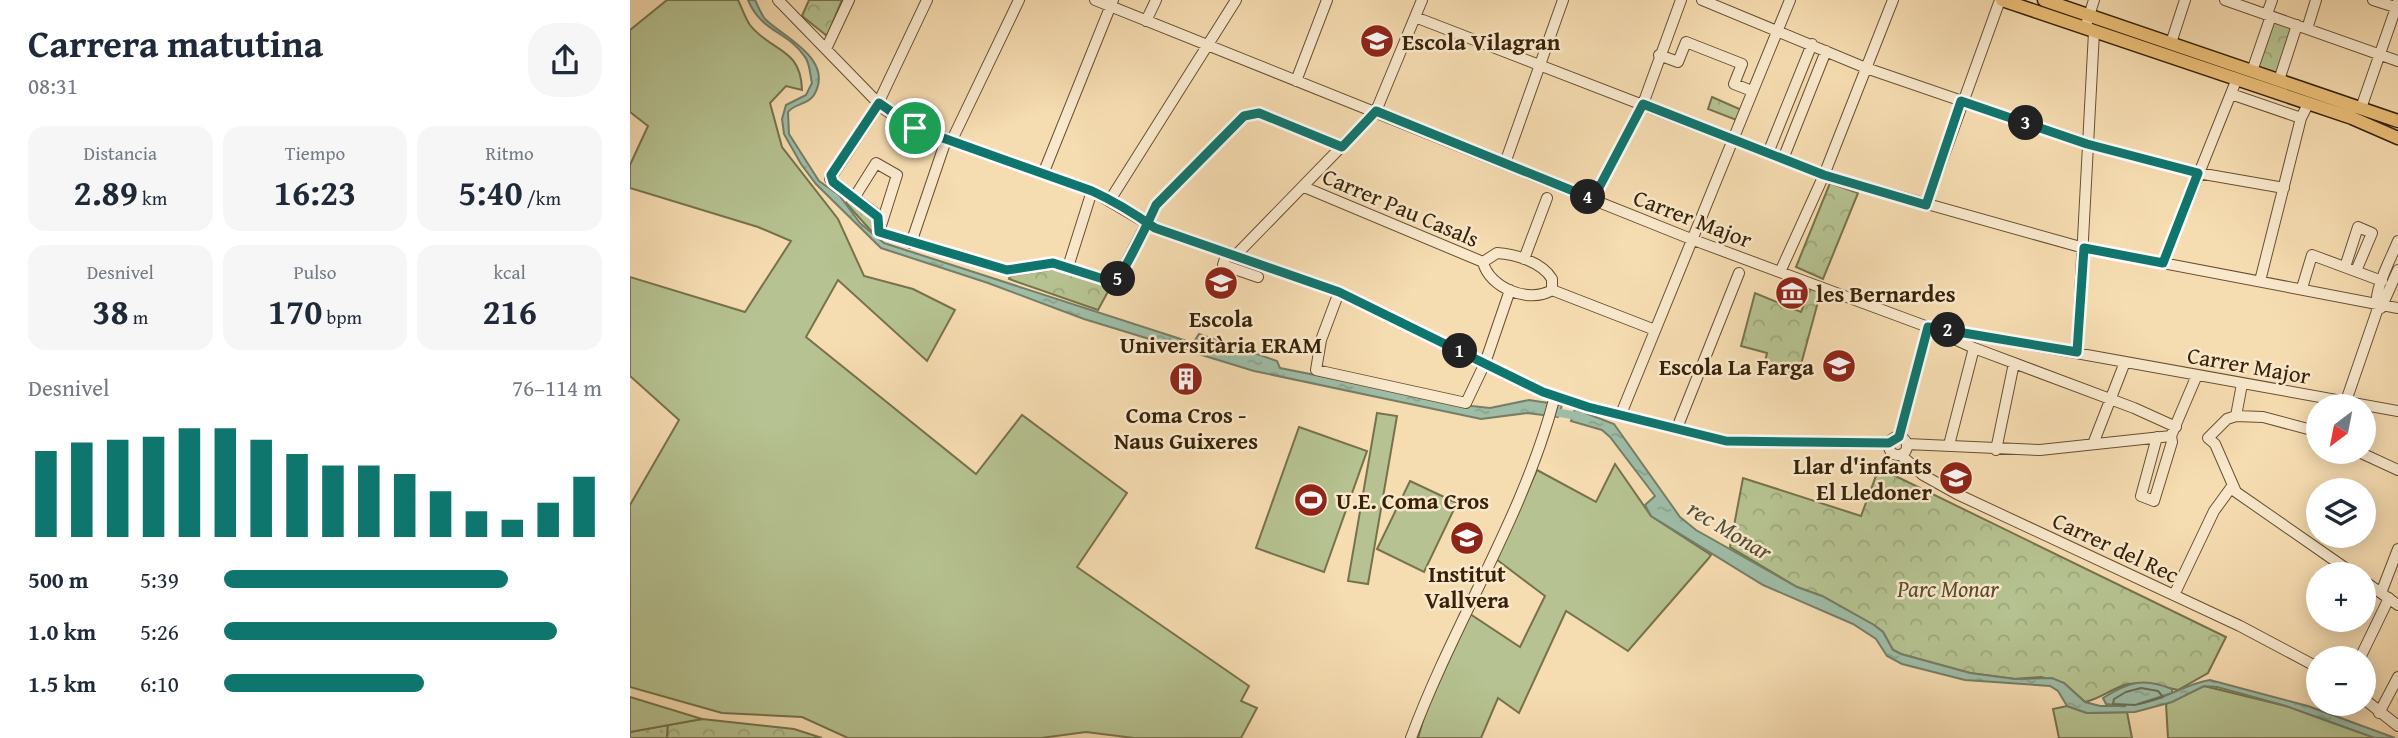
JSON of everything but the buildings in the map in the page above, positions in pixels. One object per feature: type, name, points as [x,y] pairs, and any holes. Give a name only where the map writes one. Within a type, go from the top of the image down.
[{"type":"main road","points":[[2001,0],[2308,104],[2398,138]]},
{"type":"main road","points":[[2044,0],[2398,121]]},
{"type":"street","points":[[778,0],[879,103],[906,124],[1092,191],[1148,223],[1339,292],[1555,399],[1726,441],[1889,443],[1903,440],[1996,450],[2040,450],[2157,437],[2174,432]]},
{"type":"street","points":[[826,49],[849,0]]},
{"type":"street","points":[[880,222],[875,213],[833,182],[831,175],[879,103],[927,0]]},
{"type":"street","points":[[911,243],[948,141],[1019,0]]},
{"type":"street","name":"Carrer Major","points":[[1095,0],[1112,3],[1146,21],[1691,239],[1928,327],[2110,400],[2174,432]]},
{"type":"street","points":[[1146,21],[1156,0]]},
{"type":"street","points":[[1110,200],[1236,0]]},
{"type":"street","points":[[1296,81],[1327,0]]},
{"type":"street","points":[[1258,277],[1223,265],[1231,253],[1304,187],[1376,111],[1422,0]]},
{"type":"street","points":[[1505,163],[1563,0]]},
{"type":"street","points":[[1593,199],[1643,104],[1681,0]]},
{"type":"street","points":[[1702,0],[1778,29],[1866,68],[2087,144],[2198,173],[2284,188]]},
{"type":"street","points":[[1621,414],[1790,0]]},
{"type":"street","points":[[1780,272],[1824,175],[1893,0]]},
{"type":"street","points":[[1926,205],[1961,101],[2001,0]]},
{"type":"street","points":[[2077,352],[2084,248],[2089,15],[2094,0]]},
{"type":"street","points":[[2171,43],[2186,0]]},
{"type":"street","points":[[2225,0],[2398,61]]},
{"type":"street","points":[[2252,71],[2272,0]]},
{"type":"street","points":[[2279,80],[2316,0]]},
{"type":"street","points":[[2361,108],[2397,6],[2373,0]]},
{"type":"street","points":[[1043,174],[1112,3]]},
{"type":"street","points":[[1415,17],[1824,175],[2084,248],[2398,308]]},
{"type":"street","points":[[1659,55],[1678,62],[1686,42],[1742,64],[1734,84],[1752,91]]},
{"type":"street","points":[[1768,153],[1812,44]]},
{"type":"street","points":[[1783,159],[1826,51]]},
{"type":"street","points":[[2163,263],[2236,80]]},
{"type":"street","points":[[2231,94],[2301,118]]},
{"type":"street","points":[[2260,281],[2301,118],[2308,104]]},
{"type":"street","points":[[853,198],[876,163],[897,175],[879,232],[1007,270],[1053,263],[1116,283],[1156,205],[1244,116],[1259,113],[1342,147]]},
{"type":"street","name":"Carrer Pau Casals","points":[[1304,187],[1483,262]]},
{"type":"street","points":[[1068,267],[1092,191]]},
{"type":"street","points":[[1524,259],[1547,198]]},
{"type":"street","points":[[2345,267],[2358,227],[2372,233],[2356,271]]},
{"type":"street","points":[[2379,306],[2382,281],[2398,241]]},
{"type":"street","points":[[1552,290],[1548,273],[1524,259],[1497,253],[1483,262],[1490,278],[1510,290],[1532,295],[1552,290],[1655,330]]},
{"type":"street","points":[[2302,288],[2312,255],[2382,281]]},
{"type":"street","points":[[2348,394],[2379,306],[2398,271]]},
{"type":"street","points":[[1677,428],[1740,273]]},
{"type":"street","points":[[1339,292],[1321,340],[1317,370],[1465,403],[1485,363],[1510,290]]},
{"type":"street","points":[[1901,455],[1906,450],[1903,440],[1928,327]]},
{"type":"street","name":"Carrer Major","points":[[1928,327],[2306,394]]},
{"type":"street","points":[[1949,445],[1975,348]]},
{"type":"street","points":[[2093,444],[2125,362]]},
{"type":"street","points":[[1996,450],[2013,363]]},
{"type":"street","points":[[2157,437],[2141,496],[2154,501],[2174,432],[2197,375]]},
{"type":"street","points":[[2236,416],[2242,384]]},
{"type":"street","points":[[1411,738],[1429,691],[1516,507],[1555,399]]},
{"type":"street","name":"Carrer Major","points":[[2376,407],[2398,411]]},
{"type":"street","points":[[2306,429],[2263,417],[2236,416],[2227,419],[2208,438],[2215,444],[2236,492],[2337,562]]},
{"type":"street","name":"Carrer del Rec","points":[[1889,443],[1890,450],[1901,455],[1923,475],[1957,494],[2174,595],[2306,661]]},
{"type":"street","points":[[2376,460],[2398,470]]},
{"type":"street","points":[[2174,595],[2214,511],[2233,485]]},
{"type":"street","points":[[2366,646],[2390,599],[2398,549]]},
{"type":"street","points":[[2379,713],[2398,677]]},
{"type":"street","points":[[2376,710],[2398,726]]},
{"type":"green space","points":[[667,0],[738,0],[750,25],[791,58],[796,66],[802,90],[786,86],[770,103],[782,147],[838,219],[864,276],[913,289],[955,310],[927,361],[838,280],[806,337],[976,474],[1022,415],[1127,493],[1077,567],[1249,686],[1241,701],[1257,708],[1241,738],[1134,738],[1086,732],[1041,738],[848,738],[802,717],[722,713],[630,687],[630,505],[679,420],[630,376],[630,277],[745,312],[791,241],[758,227],[630,188],[630,165],[648,126],[630,112],[630,30]]},
{"type":"green space","points":[[809,0],[842,0],[827,36],[802,16]]},
{"type":"green space","points":[[2274,20],[2295,28],[2279,74],[2258,67]]},
{"type":"green space","points":[[1712,97],[1744,111],[1739,121],[1708,109]]},
{"type":"green space","points":[[1830,183],[1858,193],[1823,279],[1796,267]]},
{"type":"green space","points":[[849,199],[872,215],[878,223],[874,234],[846,203]]},
{"type":"green space","points":[[1055,269],[1111,286],[1098,310],[1009,279],[1010,276]]},
{"type":"green space","points":[[1811,288],[1821,291],[1797,379],[1763,370],[1767,353],[1741,346],[1755,293],[1801,312]]},
{"type":"green space","points":[[1377,413],[1397,416],[1368,584],[1348,581]]},
{"type":"green space","name":"U.E. Coma Cros","points":[[1299,427],[1367,451],[1324,572],[1256,548]]},
{"type":"green space","points":[[1615,464],[1651,516],[1711,555],[1628,651],[1566,611],[1519,713],[1498,698],[1481,738],[1418,738],[1426,710],[1470,614],[1520,647],[1545,596],[1496,559],[1537,470],[1596,502]]},
{"type":"green space","name":"Parc Monar","points":[[1879,468],[2226,637],[2208,673],[2178,690],[2136,683],[2085,702],[2064,683],[2041,677],[2015,679],[1970,673],[1893,650],[1883,632],[1874,625],[1822,596],[1797,587],[1730,547],[1743,478],[1861,516]]},
{"type":"green space","points":[[1410,481],[1457,503],[1424,572],[1377,549]]},
{"type":"green space","points":[[2204,686],[2286,706],[2306,713],[2306,716],[2314,716],[2375,738],[2168,738],[2166,704]]},
{"type":"green space","points":[[630,697],[702,719],[630,732]]},
{"type":"green space","points":[[2067,706],[2087,713],[2127,712],[2132,738],[2059,738],[2053,709]]},
{"type":"green space","points":[[702,719],[794,729],[822,738],[667,738],[668,725]]},
{"type":"green space","points":[[668,725],[667,738],[630,738],[630,732]]},
{"type":"water","points":[[748,0],[755,0],[765,19],[804,50],[818,70],[819,82],[814,95],[788,112],[789,134],[819,181],[839,195],[860,223],[884,243],[1193,343],[1199,334],[1277,361],[1280,368],[1472,406],[1490,408],[1529,400],[1562,405],[1558,417],[1527,413],[1481,419],[1254,371],[1084,319],[988,283],[881,248],[816,184],[784,134],[782,119],[786,105],[806,95],[812,83],[809,66],[798,48],[760,19]]},
{"type":"water","points":[[1575,409],[1614,424],[1680,517],[1696,530],[1797,587],[1822,596],[1874,625],[1883,632],[1893,650],[1901,654],[1970,673],[2015,679],[2052,678],[2064,683],[2085,702],[2100,706],[2126,706],[2106,704],[2103,698],[2136,683],[2153,683],[2172,689],[2172,693],[2138,704],[2166,696],[2210,680],[2306,705],[2306,713],[2217,687],[2204,686],[2172,702],[2135,712],[2087,713],[2067,706],[2058,691],[2050,686],[1965,680],[1902,664],[1887,656],[1876,639],[1853,624],[1763,585],[1651,516],[1645,505],[1655,496],[1610,437],[1602,430],[1571,421]]},
{"type":"water","points":[[2314,716],[2335,716],[2395,738],[2375,738]]},
{"type":"waterway","name":"rec Monar","points":[[1550,411],[1582,417]]},
{"type":"place","name":"Escola Vilagran","points":[[1377,41]]},
{"type":"place","name":"Escola Universitària ERAM","points":[[1221,283]]},
{"type":"place","name":"les Bernardes","points":[[1792,293]]},
{"type":"place","name":"Escola La Farga","points":[[1839,366]]},
{"type":"place","name":"Coma Cros - Naus Guixeres","points":[[1186,379]]},
{"type":"place","name":"Llar d'infants El Lledoner","points":[[1956,478]]},
{"type":"place","name":"U.E. Coma Cros","points":[[1311,500]]},
{"type":"place","name":"Institut Vallvera","points":[[1467,538]]},
{"type":"route","points":[[915,128],[879,103],[831,175],[833,182],[873,211],[880,222],[879,232],[991,267],[1007,270],[1053,263],[1116,283],[1140,242],[1148,223],[1156,205],[1244,116],[1252,113],[1259,113],[1342,147],[1376,111],[1593,199],[1643,104],[1824,175],[1926,205],[1961,101],[2087,144],[2198,173],[2163,263],[2084,248],[2077,352],[1928,327],[1899,437],[1891,439],[1889,443],[1726,441],[1588,407],[1543,392],[1339,292],[1155,228],[1148,223],[1142,218],[1092,191],[915,128]]}]
